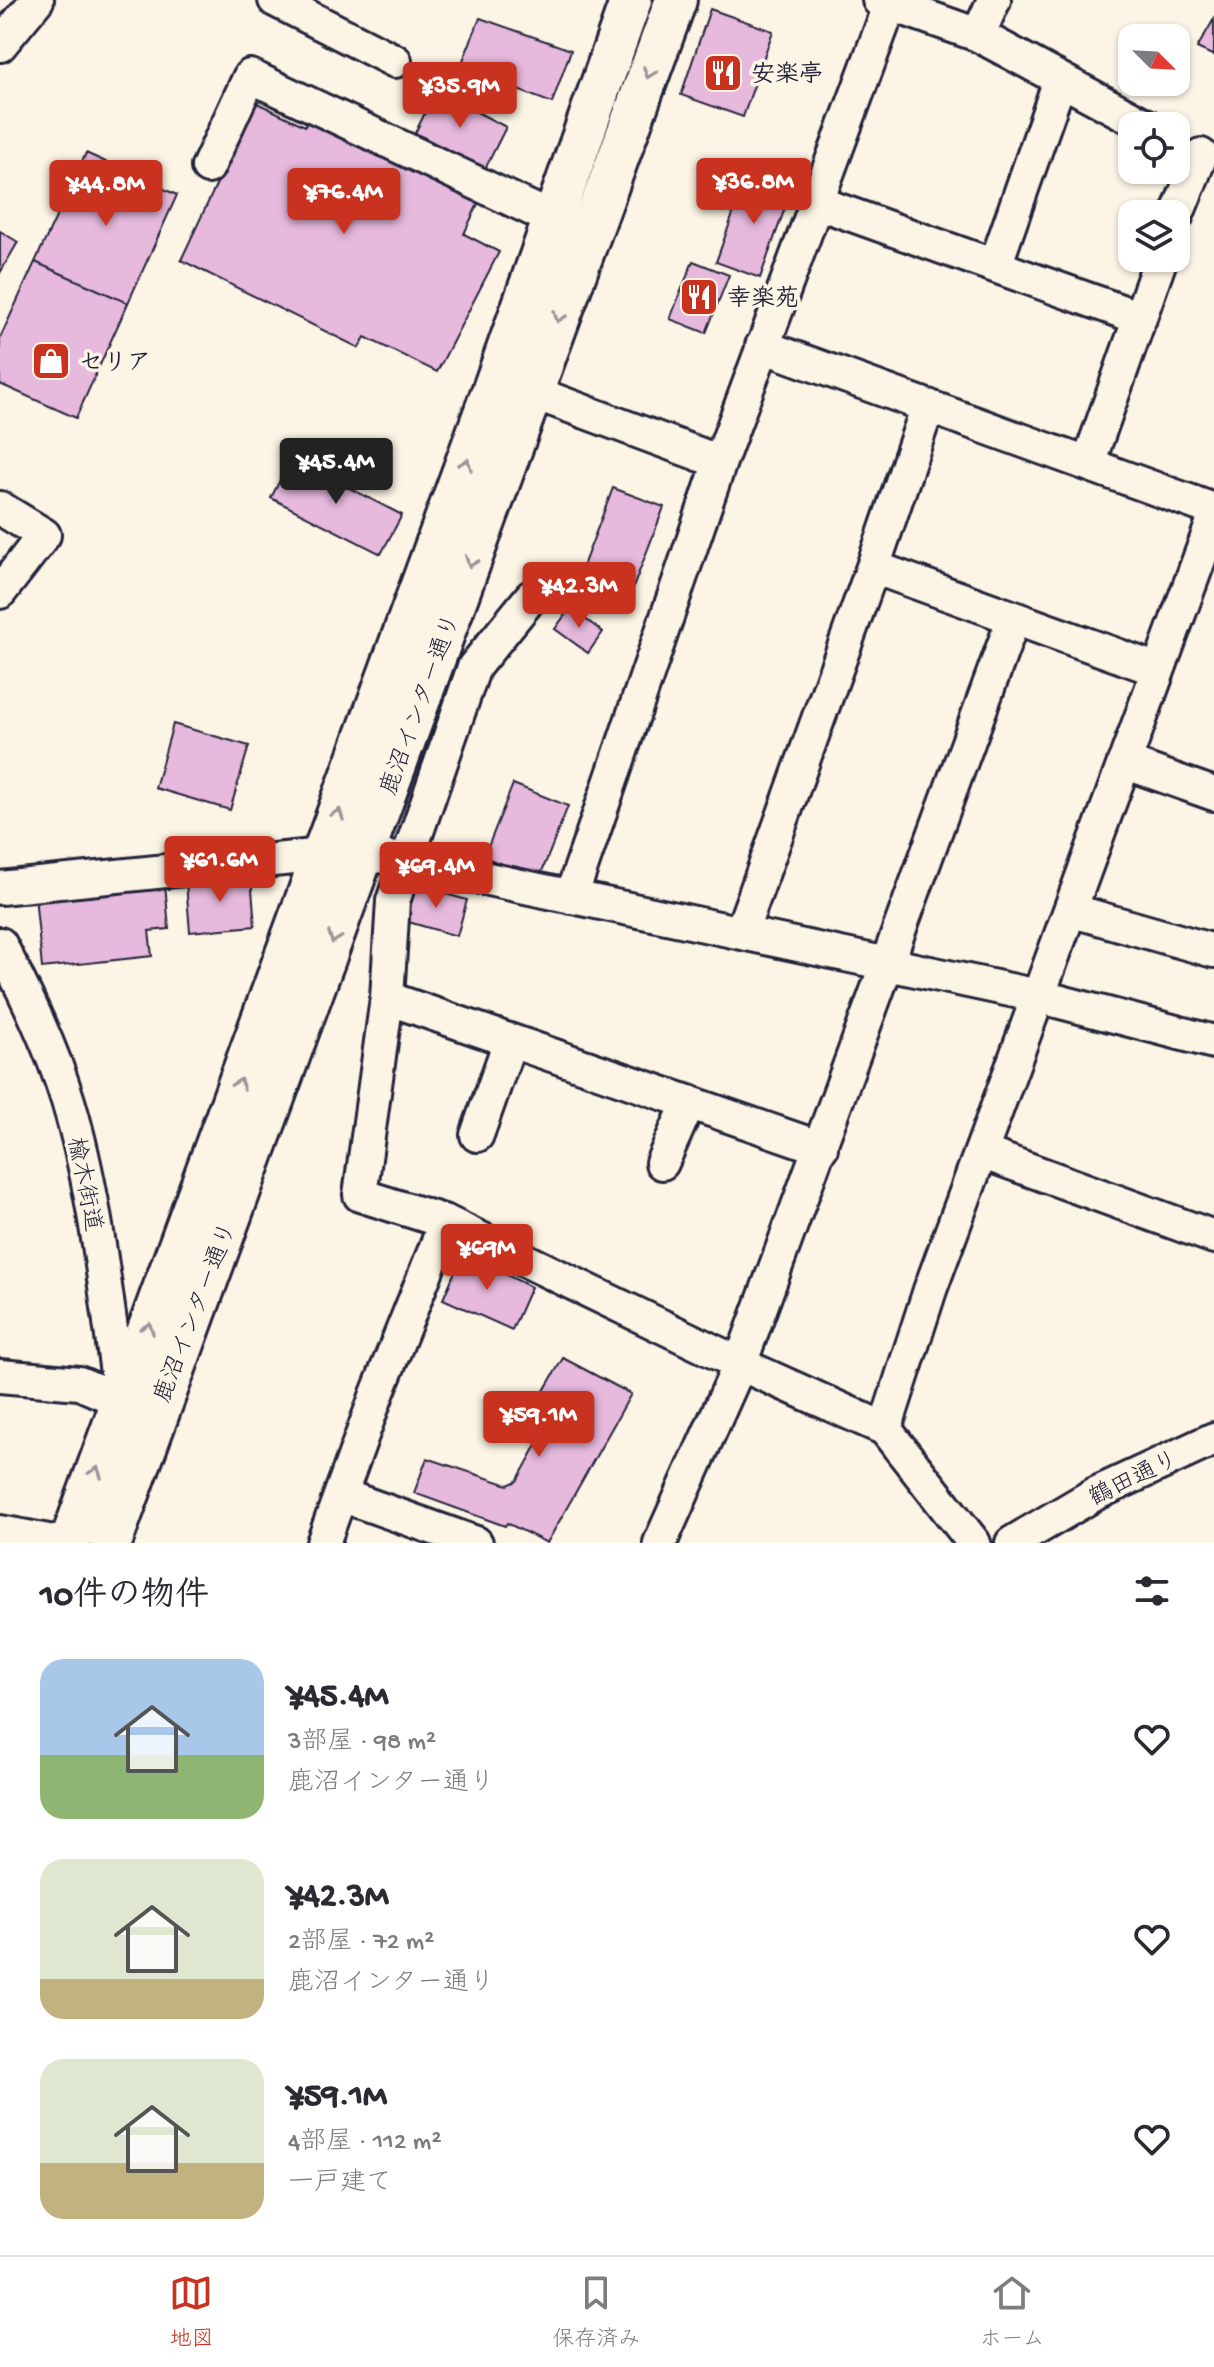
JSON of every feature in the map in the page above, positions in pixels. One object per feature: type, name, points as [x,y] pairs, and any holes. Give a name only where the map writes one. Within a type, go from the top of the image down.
[{"type":"main road","name":"鹿沼インター通り","points":[[111,1543],[138,1408],[323,855],[631,0]]},
{"type":"main road","name":"鹿沼インター通り","points":[[70,1543],[138,1408],[366,853],[676,0]]},
{"type":"street","points":[[0,45],[37,0]]},
{"type":"street","points":[[275,0],[395,61]]},
{"type":"street","points":[[978,35],[994,0]]},
{"type":"street","points":[[571,897],[720,462],[816,202],[884,2],[978,35],[1121,112]]},
{"type":"street","points":[[208,167],[250,76],[553,219]]},
{"type":"street","points":[[995,266],[1060,80]]},
{"type":"street","points":[[1182,200],[1197,153]]},
{"type":"street","points":[[816,202],[1140,318]]},
{"type":"street","points":[[1088,464],[1156,272]]},
{"type":"street","points":[[762,346],[1214,510]]},
{"type":"street","points":[[532,392],[720,462]]},
{"type":"street","points":[[741,933],[928,406]]},
{"type":"street","points":[[0,508],[44,535],[0,592]]},
{"type":"street","points":[[885,1429],[981,1152],[1214,519]]},
{"type":"street","points":[[873,567],[1158,670]]},
{"type":"street","points":[[531,597],[474,667],[393,901],[387,998],[360,1195],[446,1222],[740,1364],[885,1429],[974,1543]]},
{"type":"street","points":[[660,1543],[740,1364],[1013,620]]},
{"type":"street","points":[[1124,762],[1214,794]]},
{"type":"street","points":[[366,853],[1038,996],[1214,1042]]},
{"type":"street","points":[[0,888],[323,855]]},
{"type":"street","points":[[1070,910],[1214,951]]},
{"type":"street","name":"楡木街道","points":[[0,944],[52,1054],[68,1101],[138,1408]]},
{"type":"street","points":[[387,998],[821,1148]]},
{"type":"street","points":[[477,1135],[510,1041]]},
{"type":"street","points":[[662,1163],[689,1102]]},
{"type":"street","points":[[981,1152],[1214,1237]]},
{"type":"street","points":[[323,1543],[446,1222]]},
{"type":"street","points":[[0,1376],[79,1383],[138,1408]]},
{"type":"street","name":"鶴田通り","points":[[1012,1543],[1095,1494],[1214,1439]]},
{"type":"street","points":[[341,1495],[476,1543]]},
{"type":"street","points":[[0,1532],[59,1543]]},
{"type":"building","name":"安楽亭","points":[[710,9],[773,31],[743,117],[681,95]]},
{"type":"building","points":[[480,18],[571,50],[552,103],[460,68]]},
{"type":"building","points":[[1214,19],[1214,56],[1197,48]]},
{"type":"building","points":[[436,91],[506,127],[485,169],[415,133]]},
{"type":"building","points":[[255,102],[305,126],[312,114],[482,195],[464,234],[499,252],[437,372],[365,337],[359,348],[181,260]]},
{"type":"building","points":[[86,153],[177,195],[128,303],[35,262]]},
{"type":"building","points":[[747,175],[791,191],[760,278],[716,262]]},
{"type":"building","points":[[0,231],[18,242],[0,273]]},
{"type":"building","name":"幸楽苑","points":[[693,261],[729,275],[706,333],[670,319]]},
{"type":"building","name":"セリア","points":[[35,262],[128,303],[76,418],[0,384],[0,338]]},
{"type":"building","points":[[291,458],[402,515],[381,554],[271,498]]},
{"type":"building","points":[[613,488],[664,507],[624,611],[573,592]]},
{"type":"building","points":[[570,608],[603,632],[588,653],[555,629]]},
{"type":"building","points":[[173,724],[249,746],[230,810],[155,788]]},
{"type":"building","points":[[513,784],[568,806],[539,879],[484,857]]},
{"type":"building","points":[[251,877],[255,926],[190,932],[186,883]]},
{"type":"building","points":[[165,883],[169,929],[149,931],[152,956],[42,968],[35,896]]},
{"type":"building","points":[[414,885],[467,900],[457,936],[405,921]]},
{"type":"building","points":[[463,1253],[531,1287],[512,1330],[443,1299]]},
{"type":"building","points":[[563,1358],[631,1394],[547,1543],[507,1523],[505,1526],[414,1493],[427,1458],[508,1485],[517,1481],[553,1416],[553,1403],[541,1396]]},
{"type":"place","name":"安楽亭","points":[[723,73]]},
{"type":"place","name":"幸楽苑","points":[[699,297]]},
{"type":"place","name":"セリア","points":[[51,361]]}]
